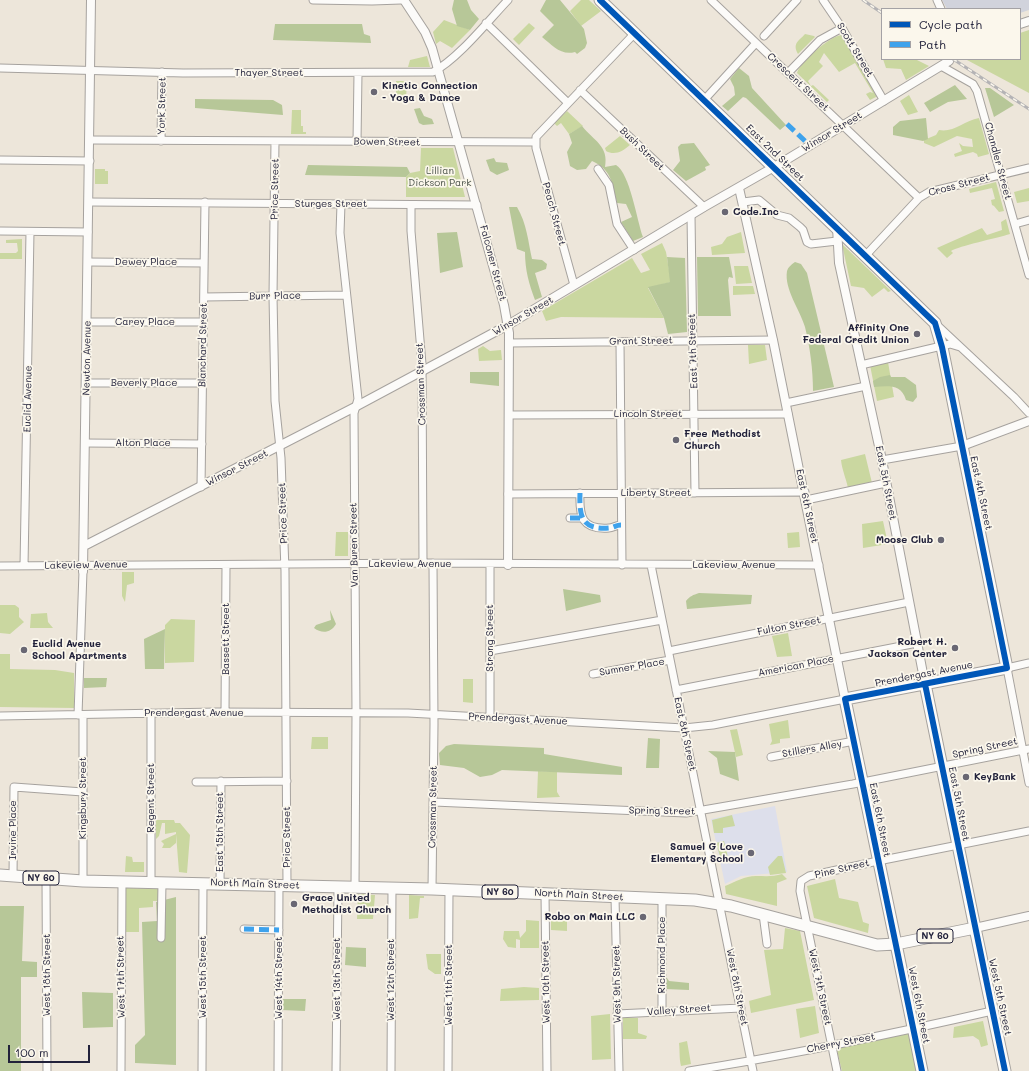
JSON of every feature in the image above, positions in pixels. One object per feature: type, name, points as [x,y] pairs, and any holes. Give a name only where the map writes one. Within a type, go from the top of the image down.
[{"type":"main road","name":"East 2nd Street","points":[[600,0],[705,99],[935,322]]},
{"type":"main road","name":"East 4th Street","points":[[935,322],[942,347],[1007,668]]},
{"type":"main road","name":"Prendergast Avenue","points":[[845,699],[1007,668]]},
{"type":"main road","name":"East 5th Street","points":[[924,684],[975,928]]},
{"type":"main road","name":"East 6th Street","points":[[845,699],[896,944]]},
{"type":"main road","name":"North Main Street","points":[[0,875],[83,881],[432,889],[449,895],[545,894],[662,899],[720,904],[877,945],[896,944],[975,928]]},
{"type":"main road","name":"West 5th Street","points":[[975,928],[1005,1071]]},
{"type":"main road","name":"NY 60","points":[[867,942],[867,945],[893,951],[898,956]]},
{"type":"main road","name":"West 6th Street","points":[[896,944],[922,1071]]},
{"type":"street","name":"Newton Avenue","points":[[81,715],[89,202],[86,161],[90,140],[91,0]]},
{"type":"street","points":[[313,0],[372,2],[403,0]]},
{"type":"street","name":"Falconer Street","points":[[403,0],[425,32],[432,48],[501,290],[508,325],[508,564]]},
{"type":"street","points":[[438,69],[460,50],[508,0]]},
{"type":"street","name":"Crescent Street","points":[[711,0],[919,198]]},
{"type":"street","points":[[764,36],[797,0]]},
{"type":"street","name":"Scott Street","points":[[822,0],[842,28],[884,101]]},
{"type":"street","points":[[486,23],[568,103]]},
{"type":"street","points":[[788,73],[820,40],[842,28]]},
{"type":"street","points":[[535,142],[538,134],[635,33]]},
{"type":"street","points":[[705,99],[756,43]]},
{"type":"street","name":"Winsor Street","points":[[84,546],[202,487],[508,325],[704,207],[775,167],[948,61]]},
{"type":"street","name":"Chandler Street","points":[[941,66],[973,84],[978,90],[1028,270]]},
{"type":"street","name":"Thayer Street","points":[[0,68],[162,72],[358,73],[425,72],[438,69]]},
{"type":"street","name":"York Street","points":[[161,141],[162,72]]},
{"type":"street","points":[[357,142],[358,73]]},
{"type":"street","name":"Bush Street","points":[[580,90],[704,207]]},
{"type":"street","name":"Bowen Street","points":[[90,140],[535,142]]},
{"type":"street","name":"Price Street","points":[[275,141],[275,401],[280,446],[285,565],[287,713],[287,782],[283,885]]},
{"type":"street","name":"Peach Street","points":[[535,142],[574,285]]},
{"type":"street","points":[[0,160],[86,161]]},
{"type":"street","name":"Cross Street","points":[[866,255],[919,198],[929,192],[972,180],[1002,175],[1029,168]]},
{"type":"street","points":[[598,169],[609,186],[617,224],[634,250]]},
{"type":"street","name":"East 6th Street","points":[[739,188],[788,414],[808,497],[819,565],[845,699]]},
{"type":"street","points":[[743,202],[759,200],[777,215],[789,218],[803,230],[807,242],[811,244],[836,241]]},
{"type":"street","name":"Sturges Street","points":[[89,202],[477,205]]},
{"type":"street","name":"Blanchard Street","points":[[202,487],[205,202]]},
{"type":"street","name":"Van Buren Street","points":[[341,204],[340,233],[358,399],[354,413],[356,713],[355,887]]},
{"type":"street","name":"Crossman Street","points":[[411,204],[411,231],[422,371],[423,563]]},
{"type":"street","name":"East 7th Street","points":[[691,215],[695,490]]},
{"type":"street","points":[[1015,224],[1029,220]]},
{"type":"street","name":"East 5th Street","points":[[837,227],[836,241],[839,264],[882,460],[924,684]]},
{"type":"street","points":[[0,231],[88,232]]},
{"type":"street","name":"Euclid Avenue","points":[[24,566],[30,232]]},
{"type":"street","name":"Dewey Place","points":[[88,262],[204,263]]},
{"type":"street","name":"Burr Place","points":[[204,297],[346,295]]},
{"type":"street","name":"Carey Place","points":[[87,322],[203,322]]},
{"type":"street","name":"East 2nd Street","points":[[935,322],[1029,413]]},
{"type":"street","name":"Grant Street","points":[[509,343],[773,340]]},
{"type":"street","points":[[620,342],[622,564]]},
{"type":"street","points":[[861,365],[950,344],[961,347]]},
{"type":"street","name":"Beverly Place","points":[[86,383],[202,382]]},
{"type":"street","points":[[786,403],[866,386]]},
{"type":"street","name":"Lincoln Street","points":[[508,415],[788,414]]},
{"type":"street","points":[[882,460],[962,446],[1029,421]]},
{"type":"street","name":"Alton Place","points":[[85,443],[202,444]]},
{"type":"street","name":"Liberty Street","points":[[508,494],[621,493],[695,490],[808,497],[886,483]]},
{"type":"street","points":[[580,493],[582,518],[586,524],[593,528],[609,528],[621,525]]},
{"type":"street","points":[[570,518],[582,518]]},
{"type":"street","name":"Lakeview Avenue","points":[[0,566],[83,568],[423,563],[819,565]]},
{"type":"street","name":"Crossman Street","points":[[432,889],[434,802],[433,563]]},
{"type":"street","name":"Strong Street","points":[[490,564],[490,714]]},
{"type":"street","name":"East 8th Street","points":[[651,565],[720,904]]},
{"type":"street","name":"Bassett Street","points":[[226,566],[226,712]]},
{"type":"street","name":"Fulton Street","points":[[669,650],[909,602]]},
{"type":"street","points":[[490,651],[662,620]]},
{"type":"street","name":"American Place","points":[[676,690],[917,643]]},
{"type":"street","name":"Sumner Place","points":[[593,674],[670,660]]},
{"type":"street","name":"Prendergast Avenue","points":[[1007,668],[1029,663]]},
{"type":"street","name":"East 4th Street","points":[[1007,668],[1026,749],[1029,783]]},
{"type":"street","name":"Prendergast Avenue","points":[[0,716],[226,712],[434,715],[490,714],[684,728],[713,725],[845,699]]},
{"type":"street","name":"Regent Street","points":[[151,713],[156,883],[161,938]]},
{"type":"street","name":"Kingsbury Street","points":[[81,715],[83,881]]},
{"type":"street","name":"Stillers Alley","points":[[771,757],[854,741]]},
{"type":"street","name":"Spring Street","points":[[434,802],[686,813],[863,782],[1026,749]]},
{"type":"street","name":"East 15th Street","points":[[220,883],[221,781]]},
{"type":"street","points":[[196,782],[287,782]]},
{"type":"street","name":"Irvine Place","points":[[13,876],[14,788],[18,787],[83,792]]},
{"type":"street","name":"Pine Street","points":[[808,927],[799,883],[809,876],[1029,831]]},
{"type":"street","name":"West 18th Street","points":[[46,879],[46,1071]]},
{"type":"street","name":"West 17th Street","points":[[121,1071],[122,882]]},
{"type":"street","name":"West 15th Street","points":[[202,1071],[203,883]]},
{"type":"street","name":"West 14th Street","points":[[278,1071],[279,930],[283,885]]},
{"type":"street","name":"West 13th Street","points":[[336,1071],[338,886]]},
{"type":"street","name":"West 12th Street","points":[[391,1071],[392,888]]},
{"type":"street","name":"West 10th Street","points":[[545,894],[547,1071]]},
{"type":"street","name":"West 11th Street","points":[[448,1071],[449,895]]},
{"type":"street","name":"West 9th Street","points":[[615,897],[619,1071]]},
{"type":"street","name":"Richmond Place","points":[[662,899],[662,1011]]},
{"type":"street","name":"West 8th Street","points":[[720,904],[753,1071]]},
{"type":"street","points":[[763,914],[768,944]]},
{"type":"street","name":"North Main Street","points":[[975,928],[1029,916]]},
{"type":"street","name":"West 7th Street","points":[[808,927],[837,1071]]},
{"type":"street","points":[[244,930],[279,930]]},
{"type":"street","name":"Valley Street","points":[[617,1014],[741,1008]]},
{"type":"street","name":"Cherry Street","points":[[689,1071],[751,1061],[913,1029],[992,1010]]},
{"type":"shaded area","points":[[942,0],[1029,0],[1029,10],[1021,13],[1021,8],[946,8]]},
{"type":"shaded area","name":"Samuel G Love Elementary School","points":[[775,806],[787,872],[741,876],[725,884],[711,819]]},
{"type":"green space","points":[[454,0],[467,0],[471,10],[479,19],[470,30],[457,26],[452,9]]},
{"type":"green space","points":[[546,0],[560,0],[584,29],[587,43],[585,48],[577,54],[575,52],[570,53],[561,51],[542,37],[554,25],[540,11]]},
{"type":"green space","points":[[581,0],[589,0],[601,11],[581,26],[570,11]]},
{"type":"green space","points":[[444,20],[470,30],[452,48],[440,41],[436,44],[433,32]]},
{"type":"green space","points":[[529,23],[535,28],[519,45],[513,39]]},
{"type":"green space","points":[[275,24],[362,24],[364,34],[370,36],[371,43],[273,40]]},
{"type":"green space","points":[[1029,30],[1029,93],[967,60],[1021,60],[1021,33]]},
{"type":"green space","points":[[805,34],[815,37],[798,54],[796,45]]},
{"type":"green space","points":[[841,35],[878,96],[870,100],[866,94],[870,92],[873,93],[855,63],[839,72],[824,53],[819,62],[823,66],[808,81],[811,86],[813,85],[829,100],[827,102],[797,73],[799,68],[809,57],[829,40]]},
{"type":"green space","points":[[427,56],[430,67],[408,67],[410,60]]},
{"type":"green space","points":[[883,60],[917,60],[929,66],[906,80],[901,69],[886,68]]},
{"type":"green space","points":[[739,68],[749,76],[752,88],[786,125],[780,130],[746,98],[743,97],[728,111],[722,106],[735,95],[734,87],[730,79]]},
{"type":"green space","points":[[396,81],[407,81],[406,99],[396,99]]},
{"type":"green space","points":[[955,85],[967,99],[948,102],[930,112],[924,103]]},
{"type":"green space","points":[[985,88],[990,88],[1014,105],[994,117]]},
{"type":"green space","points":[[909,95],[918,112],[908,115],[900,101]]},
{"type":"green space","points":[[195,99],[273,100],[282,105],[283,115],[195,108]]},
{"type":"green space","points":[[420,108],[424,116],[432,119],[434,124],[423,125],[419,123],[414,109]]},
{"type":"green space","points":[[292,110],[301,110],[301,126],[303,126],[303,132],[306,132],[306,134],[291,134]]},
{"type":"green space","points":[[567,111],[583,126],[569,134],[561,123],[557,126],[554,123]]},
{"type":"green space","points":[[926,118],[928,139],[923,141],[893,135],[893,127],[900,121]]},
{"type":"green space","points":[[979,118],[989,154],[978,157],[977,154],[973,152],[955,157],[954,154],[962,151],[959,143],[963,146],[973,147],[972,139],[957,136],[934,147],[924,143],[924,140],[936,135],[939,130],[949,130]]},
{"type":"green space","points":[[582,126],[603,149],[606,160],[605,167],[616,165],[625,177],[643,237],[633,241],[621,222],[632,217],[626,204],[617,203],[612,183],[604,169],[592,161],[586,169],[577,170],[570,166],[567,152],[572,143],[569,134]]},
{"type":"green space","points":[[620,136],[630,145],[616,153],[606,151],[605,148]]},
{"type":"green space","points":[[694,143],[710,165],[705,167],[706,170],[686,181],[673,170],[680,161],[678,147],[681,144]]},
{"type":"green space","name":"Lillian Dickson Park","points":[[421,148],[453,148],[465,197],[406,197],[406,177],[410,173],[420,171]]},
{"type":"green space","points":[[494,158],[496,162],[507,163],[509,170],[497,175],[490,171],[486,160]]},
{"type":"green space","points":[[308,165],[407,167],[410,173],[406,177],[305,175]]},
{"type":"green space","points":[[95,169],[105,169],[105,171],[108,171],[108,184],[95,184]]},
{"type":"green space","points":[[996,182],[1004,211],[999,212],[992,205],[991,200],[995,199],[992,188],[970,193],[969,189]]},
{"type":"green space","points":[[1029,188],[1029,201],[1017,203],[1014,192]]},
{"type":"green space","points":[[509,207],[517,207],[520,213],[527,233],[532,259],[542,260],[547,264],[546,269],[535,273],[542,297],[535,300],[528,277],[525,252],[517,249]]},
{"type":"green space","points":[[1006,219],[1010,234],[955,249],[951,251],[953,253],[947,258],[937,248],[982,228],[987,235],[1002,230],[1001,222]]},
{"type":"green space","points":[[457,232],[463,267],[440,273],[437,233]]},
{"type":"green space","points":[[741,232],[745,253],[712,255],[711,247],[722,244],[727,237]]},
{"type":"green space","points":[[22,239],[22,259],[0,259],[0,253],[16,253],[18,251],[17,243],[6,243],[6,240]]},
{"type":"green space","points":[[662,243],[666,252],[671,282],[648,288],[664,318],[561,317],[546,321],[542,311],[632,258],[641,273],[650,270],[641,254]]},
{"type":"green space","points":[[842,244],[891,291],[888,292],[884,288],[872,297],[864,288],[851,286]]},
{"type":"green space","points":[[667,257],[685,258],[687,332],[668,334],[664,318],[648,287],[670,282]]},
{"type":"green space","points":[[697,257],[729,257],[733,278],[729,277],[728,280],[731,316],[698,316]]},
{"type":"green space","points":[[795,262],[801,264],[807,273],[834,387],[813,391],[812,367],[807,335],[803,320],[790,292],[787,278],[788,268]]},
{"type":"green space","points":[[734,266],[748,266],[752,283],[736,284]]},
{"type":"green space","points":[[733,286],[753,286],[755,294],[733,295]]},
{"type":"green space","points":[[748,345],[765,345],[767,360],[749,364]]},
{"type":"green space","points":[[483,346],[490,351],[501,350],[502,360],[479,361],[478,349]]},
{"type":"green space","points":[[888,362],[894,397],[877,401],[870,365]]},
{"type":"green space","points":[[470,372],[499,372],[499,386],[470,383]]},
{"type":"green space","points":[[890,375],[891,377],[905,377],[916,385],[917,397],[913,402],[906,400],[901,391],[894,387],[874,387],[873,381],[880,377]]},
{"type":"green space","points":[[865,454],[872,483],[848,488],[841,460]]},
{"type":"green space","points":[[883,521],[888,544],[863,548],[862,524]]},
{"type":"green space","points":[[336,532],[348,532],[348,556],[335,556]]},
{"type":"green space","points":[[799,532],[800,547],[788,548],[787,533]]},
{"type":"green space","points":[[122,572],[134,572],[134,583],[127,585],[125,602],[122,596]]},
{"type":"green space","points":[[563,589],[600,595],[601,602],[566,611]]},
{"type":"green space","points":[[699,593],[752,595],[751,604],[687,609],[686,601]]},
{"type":"green space","points":[[0,605],[15,605],[19,608],[19,617],[24,622],[10,634],[0,633]]},
{"type":"green space","points":[[330,610],[336,624],[334,627],[326,632],[314,628],[316,625],[331,620]]},
{"type":"green space","points":[[47,613],[48,622],[53,628],[30,628],[31,614]]},
{"type":"green space","points":[[171,619],[195,620],[194,662],[165,663],[165,625]]},
{"type":"green space","points":[[165,629],[164,669],[145,669],[144,639]]},
{"type":"green space","points":[[788,633],[792,656],[777,657],[772,636]]},
{"type":"green space","points":[[0,654],[10,654],[10,669],[55,670],[74,673],[74,708],[0,707]]},
{"type":"green space","points":[[84,678],[107,678],[106,687],[84,688]]},
{"type":"green space","points":[[463,679],[473,679],[473,703],[463,702]]},
{"type":"green space","points":[[788,720],[790,738],[780,739],[780,743],[770,745],[772,741],[769,724]]},
{"type":"green space","points":[[737,729],[743,755],[736,757],[730,730]]},
{"type":"green space","points":[[312,737],[328,737],[328,749],[311,749]]},
{"type":"green space","points":[[648,738],[660,739],[659,768],[646,768]]},
{"type":"green space","points":[[454,744],[544,748],[544,754],[622,767],[622,775],[502,770],[492,775],[480,777],[464,768],[440,765],[439,753],[446,746]]},
{"type":"green space","points":[[708,751],[735,752],[739,781],[720,774],[717,758]]},
{"type":"green space","points":[[538,771],[557,772],[557,792],[560,797],[537,798]]},
{"type":"green space","points":[[732,815],[735,826],[723,828],[723,833],[714,833],[712,820]]},
{"type":"green space","points":[[156,820],[174,820],[175,823],[180,823],[190,835],[187,873],[179,872],[176,832],[165,834],[165,823],[162,823],[159,836],[156,839]]},
{"type":"green space","points":[[176,834],[176,843],[170,848],[162,848],[164,844],[161,841]]},
{"type":"green space","points":[[724,841],[729,861],[722,863],[716,843]]},
{"type":"green space","points":[[126,856],[132,857],[133,862],[144,862],[144,872],[125,872]]},
{"type":"green space","points":[[778,856],[782,856],[786,873],[770,875],[768,867]]},
{"type":"green space","points":[[782,874],[787,879],[777,883],[777,906],[726,894],[725,886],[744,878]]},
{"type":"green space","points":[[835,879],[839,898],[858,902],[863,922],[869,924],[868,933],[814,918],[807,886]]},
{"type":"green space","points":[[126,888],[159,889],[160,901],[153,901],[153,907],[139,908],[139,932],[126,932]]},
{"type":"green space","points":[[358,894],[375,895],[373,919],[357,919]]},
{"type":"green space","points":[[409,895],[424,896],[424,898],[420,898],[418,918],[409,919]]},
{"type":"green space","points":[[176,897],[176,1065],[135,1063],[135,1045],[145,1035],[142,922],[157,921],[156,902]]},
{"type":"green space","points":[[0,906],[24,906],[22,961],[37,962],[37,977],[21,977],[21,1071],[0,1071]]},
{"type":"green space","points":[[551,918],[567,918],[567,931],[551,930]]},
{"type":"green space","points":[[526,920],[539,921],[539,948],[520,948],[520,940],[516,939],[516,948],[508,947],[503,939],[504,931],[519,931],[520,938],[526,931]]},
{"type":"green space","points":[[785,928],[800,931],[814,1000],[751,1013],[749,1001],[771,995],[764,950],[783,949]]},
{"type":"green space","points":[[346,947],[366,948],[366,967],[345,965]]},
{"type":"green space","points":[[426,954],[441,954],[441,974],[435,974],[428,969]]},
{"type":"green space","points":[[665,975],[669,981],[689,983],[689,990],[665,989]]},
{"type":"green space","points":[[524,987],[539,988],[539,1000],[500,1001],[501,989]]},
{"type":"green space","points":[[82,992],[113,993],[113,1027],[83,1028]]},
{"type":"green space","points":[[282,999],[306,999],[305,1011],[281,1010]]},
{"type":"green space","points":[[815,1006],[819,1033],[800,1038],[796,1009]]},
{"type":"green space","points":[[610,1014],[611,1059],[592,1060],[591,1016]]},
{"type":"green space","points":[[623,1018],[638,1018],[638,1033],[647,1036],[646,1039],[623,1039]]},
{"type":"green space","points":[[983,1021],[988,1045],[981,1047],[979,1040],[973,1036],[953,1038],[954,1027]]},
{"type":"green space","points":[[909,1032],[917,1071],[842,1071],[836,1046]]},
{"type":"green space","points":[[687,1041],[691,1064],[681,1066],[679,1043]]},
{"type":"railway","points":[[863,0],[881,12]]},
{"type":"railway","points":[[955,60],[1029,109]]},
{"type":"marked path","points":[[787,124],[805,141]]},
{"type":"marked path","points":[[580,493],[580,509],[584,520],[588,524],[593,527],[600,528],[610,528],[621,525]]},
{"type":"marked path","points":[[570,518],[582,518]]},
{"type":"marked path","points":[[244,929],[279,930]]},
{"type":"cycle path","points":[[600,0],[935,323],[942,347],[1007,668],[845,699],[922,1071]]},
{"type":"cycle path","points":[[925,684],[1005,1071]]},
{"type":"place","name":"Kinetic Connection - Yoga & Dance","points":[[374,92]]},
{"type":"place","name":"Code.Inc","points":[[725,212]]},
{"type":"place","name":"Affinity One Federal Credit Union","points":[[917,334]]},
{"type":"place","name":"Free Methodist Church","points":[[676,440]]},
{"type":"place","name":"Moose Club","points":[[941,540]]},
{"type":"place","name":"Robert H. Jackson Center","points":[[955,648]]},
{"type":"place","name":"Euclid Avenue School Apartments","points":[[24,650]]},
{"type":"place","name":"KeyBank","points":[[966,777]]},
{"type":"place","name":"Samuel G Love Elementary School","points":[[751,853]]},
{"type":"place","name":"Grace United Methodist Church","points":[[294,904]]},
{"type":"place","name":"Robo on Main LLC","points":[[643,917]]}]
